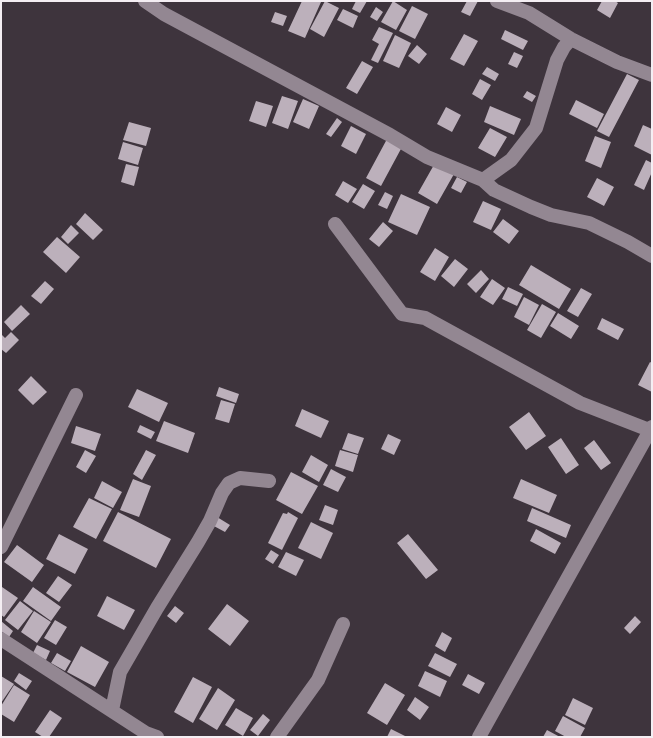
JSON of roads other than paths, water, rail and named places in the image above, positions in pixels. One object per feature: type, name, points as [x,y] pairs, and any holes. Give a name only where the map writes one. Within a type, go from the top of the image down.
[{"type":"street","points":[[146,1],[164,14],[390,135],[427,157],[483,180],[494,190],[531,208],[551,215],[589,223],[628,242],[652,256]]},
{"type":"street","points":[[497,1],[529,13],[572,39],[617,62],[652,75]]},
{"type":"street","points":[[483,180],[511,160],[536,128],[557,60],[564,47],[572,39]]},
{"type":"street","points":[[335,224],[402,314],[425,318],[580,403],[651,430],[479,737]]},
{"type":"street","points":[[1,547],[76,395]]},
{"type":"street","points":[[112,710],[120,672],[210,521],[222,493],[229,484],[240,478],[269,481]]},
{"type":"street","points":[[278,737],[318,680],[343,624]]},
{"type":"street","points":[[1,639],[112,710],[149,736]]}]
